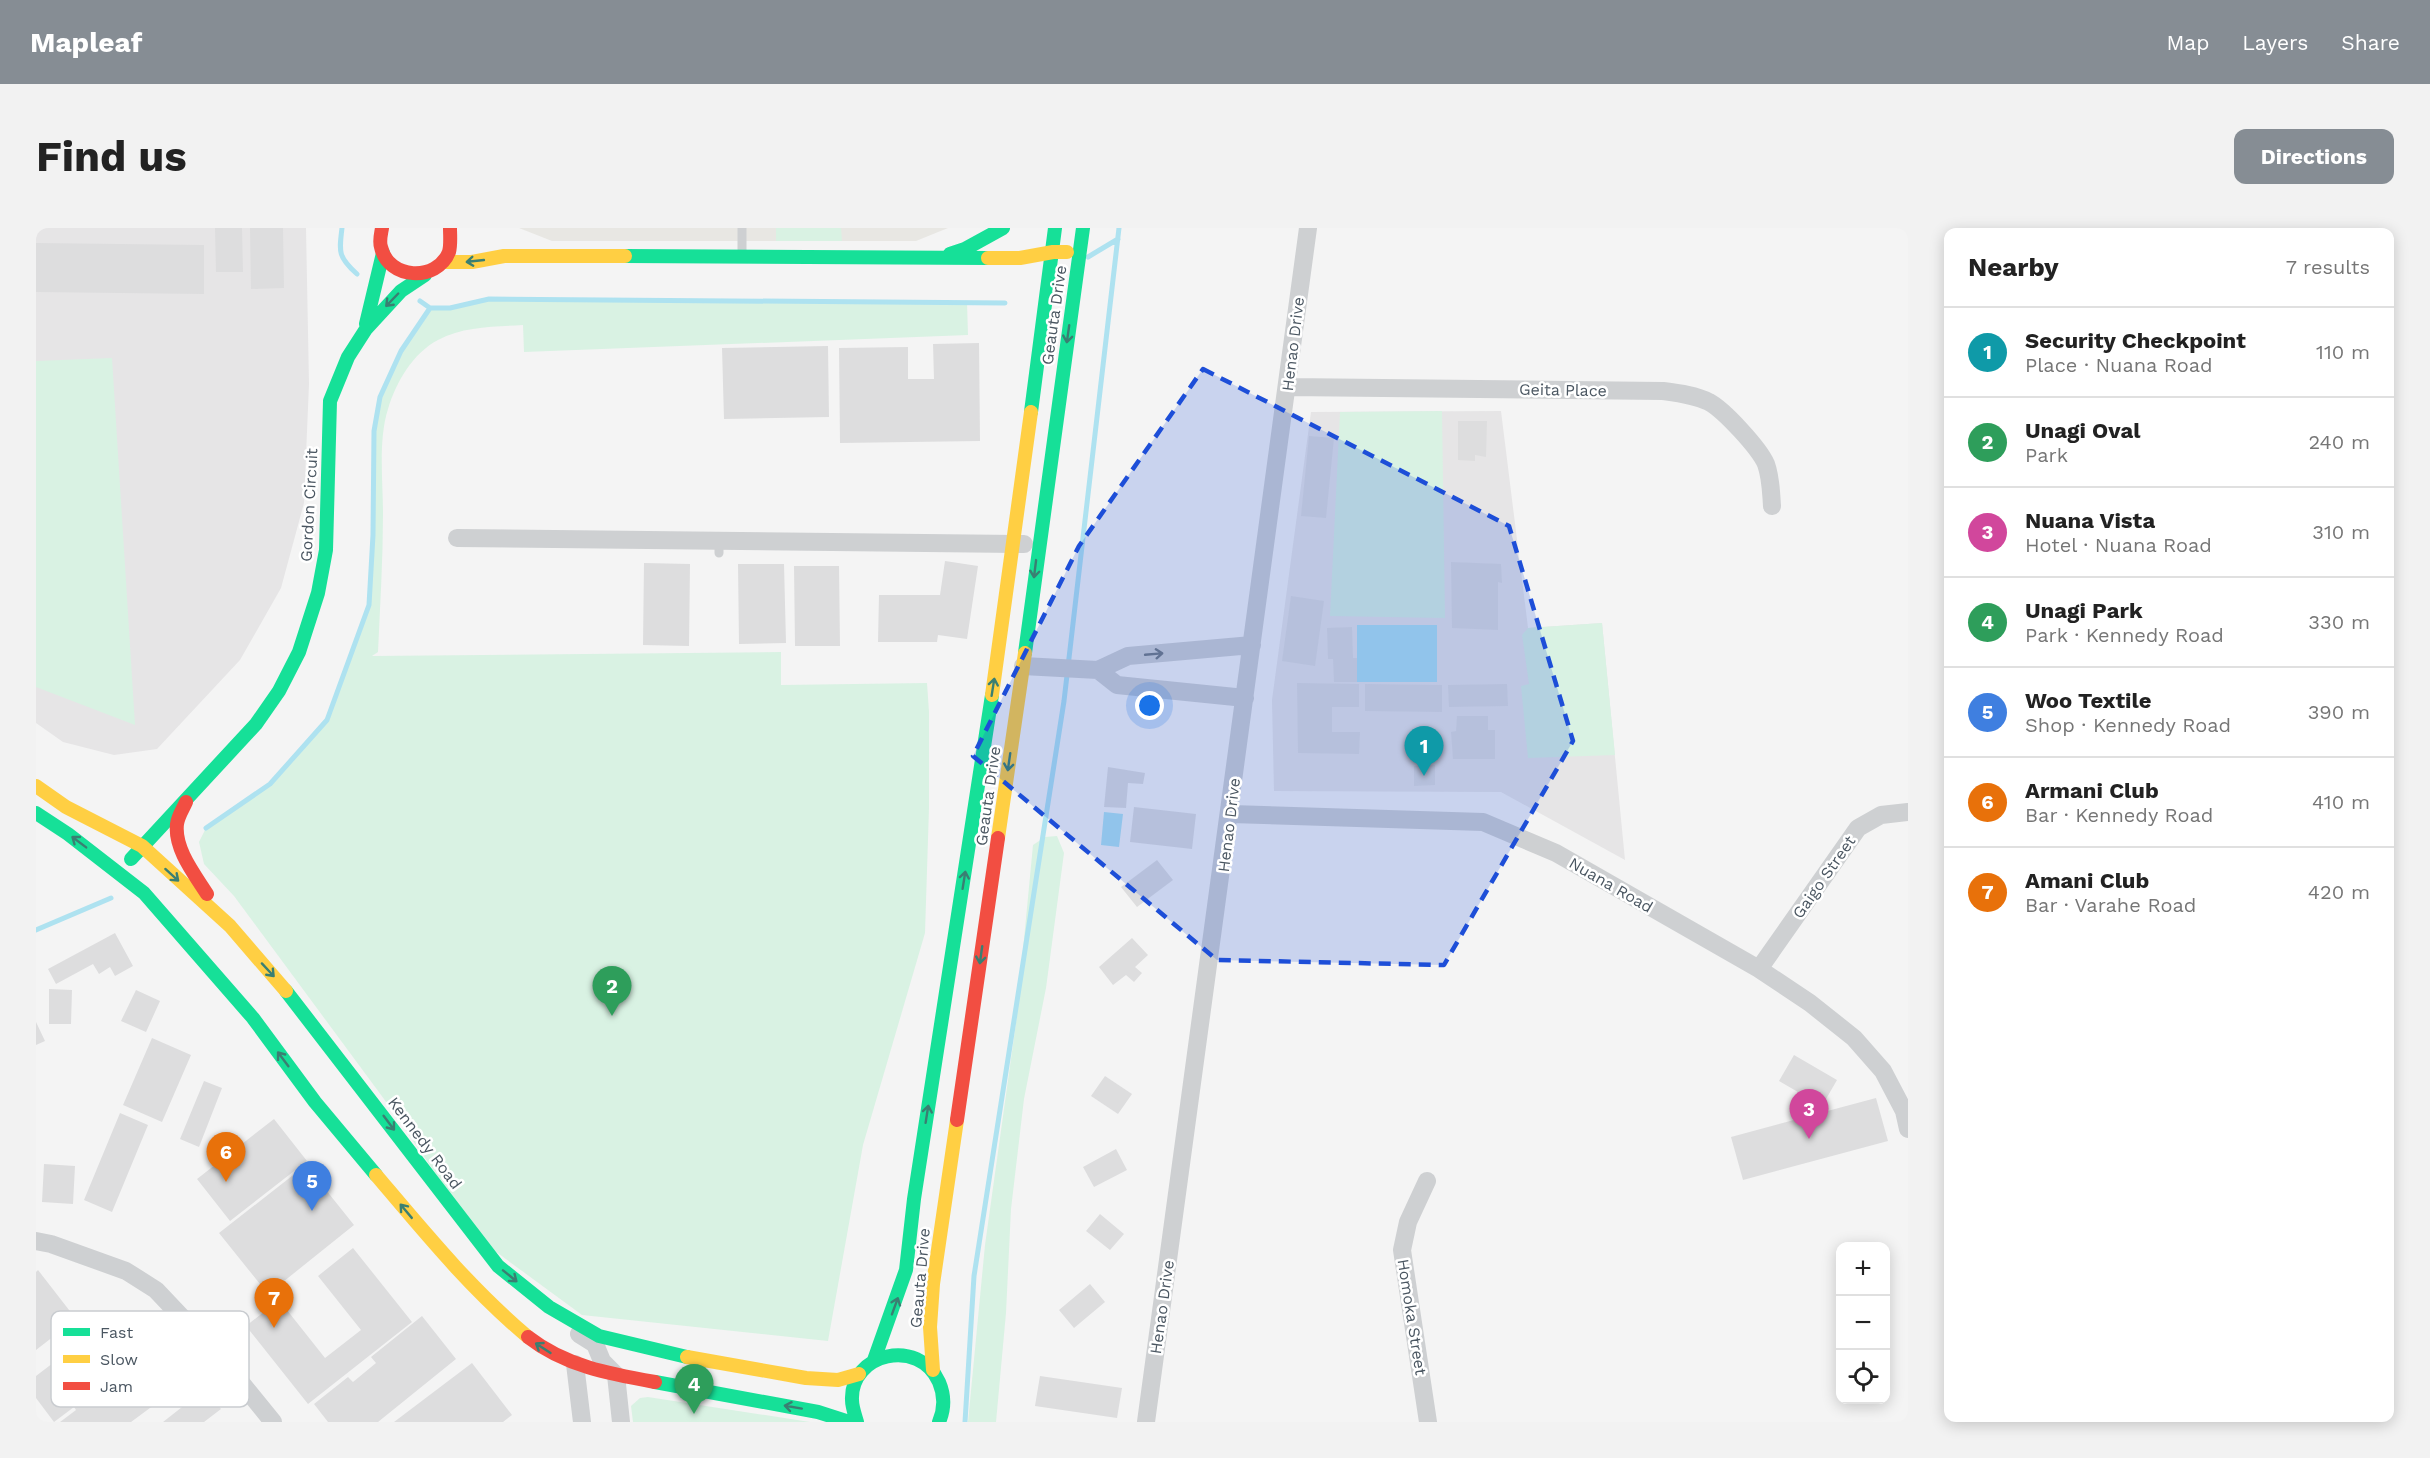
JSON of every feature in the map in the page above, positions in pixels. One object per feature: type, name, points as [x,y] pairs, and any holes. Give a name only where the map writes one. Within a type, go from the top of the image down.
[{"type":"main road","name":"Gordon Circuit","points":[[364,330],[383,253],[380,243],[382,228]]},
{"type":"main road","points":[[451,228],[467,238]]},
{"type":"main road","points":[[451,228],[452,241],[445,262],[472,262],[504,256],[1020,258],[1053,252],[1079,253]]},
{"type":"main road","points":[[938,258],[965,249],[1003,228]]},
{"type":"main road","name":"Geauta Drive","points":[[857,1422],[851,1399],[853,1386],[860,1374],[874,1360],[906,1270],[914,1199],[997,665],[1011,544],[1056,228]]},
{"type":"main road","name":"Geauta Drive","points":[[939,1422],[943,1414],[945,1398],[942,1383],[933,1370],[930,1327],[933,1284],[1032,667],[1038,544],[1083,228]]},
{"type":"main road","points":[[486,247],[504,256]]},
{"type":"main road","points":[[383,253],[387,261],[402,272],[425,275]]},
{"type":"main road","points":[[1020,258],[1041,278],[1048,293]]},
{"type":"main road","name":"Gordon Circuit","points":[[120,873],[142,846],[256,724],[279,690],[299,652],[318,593],[326,550],[330,401],[337,378],[364,330],[398,293],[445,262]]},
{"type":"main road","name":"Kennedy Road","points":[[36,786],[66,807],[142,846],[230,926],[273,974],[498,1266],[549,1307],[599,1336],[661,1352],[806,1378],[838,1380],[860,1374]]},
{"type":"main road","points":[[150,818],[188,798]]},
{"type":"main road","points":[[188,798],[177,825],[189,868],[230,926]]},
{"type":"main road","points":[[66,807],[92,820],[123,825],[132,824]]},
{"type":"main road","points":[[36,813],[68,834],[144,893],[253,1018],[315,1102],[455,1269],[490,1305],[530,1339],[549,1352],[575,1364],[616,1376],[818,1412],[849,1422]]},
{"type":"main road","points":[[874,1360],[886,1355],[905,1355],[924,1361],[933,1370]]},
{"type":"street","name":"Henao Drive","points":[[1146,1422],[1231,814],[1308,228]]},
{"type":"street","name":"Geita Place","points":[[1288,387],[1686,394],[1709,402],[1731,419],[1755,448],[1765,463],[1771,486],[1772,506]]},
{"type":"street","points":[[456,538],[719,547],[1038,544]]},
{"type":"street","points":[[1032,667],[1098,670],[1128,656],[1252,645]]},
{"type":"street","points":[[1098,670],[1117,686],[1245,698]]},
{"type":"street","name":"Gaigo Street","points":[[1759,969],[1858,828],[1881,816],[1908,812]]},
{"type":"street","name":"Nuana Road","points":[[1231,814],[1483,822],[1556,853],[1759,969],[1810,1003],[1854,1038],[1883,1071],[1904,1112],[1908,1129]]},
{"type":"street","name":"Homoka Street","points":[[1427,1181],[1408,1222],[1402,1250],[1428,1422]]},
{"type":"street","points":[[36,1241],[51,1244],[126,1271],[156,1290],[176,1311]]},
{"type":"street","points":[[549,1307],[554,1317],[595,1344],[602,1361],[616,1376],[621,1422]]},
{"type":"street","points":[[575,1364],[582,1422]]},
{"type":"street","points":[[249,1392],[273,1422]]},
{"type":"lane","points":[[742,228],[742,256]]},
{"type":"highlighted area","points":[[1203,369],[1509,526],[1573,741],[1444,965],[1217,960],[973,756],[1079,546]]},
{"type":"shaded area","points":[[36,228],[306,228],[309,384],[304,503],[281,588],[240,660],[157,749],[114,755],[63,742],[36,723]]},
{"type":"shaded area","points":[[519,228],[948,228],[916,241],[552,241]]},
{"type":"shaded area","points":[[1501,411],[1528,628],[1602,623],[1625,860],[1501,792],[1274,791],[1272,700],[1311,412]]},
{"type":"green space","points":[[776,228],[841,228],[842,241],[776,241]]},
{"type":"green space","points":[[489,299],[967,302],[968,335],[524,352],[523,325],[458,332],[438,340],[413,360],[391,399],[383,434],[383,514],[378,652],[372,656],[781,652],[781,685],[927,683],[929,808],[925,933],[863,1145],[828,1341],[582,1315],[484,1243],[384,1099],[234,896],[204,864],[199,842],[206,828],[270,784],[327,720],[369,605],[373,535],[374,431],[380,397],[401,351],[430,308],[450,308]]},
{"type":"green space","points":[[112,358],[135,725],[36,687],[36,361]]},
{"type":"green space","points":[[1442,411],[1445,618],[1330,616],[1340,412]]},
{"type":"green space","points":[[1602,623],[1615,755],[1528,758],[1521,686],[1529,684],[1522,635],[1528,628]]},
{"type":"green space","points":[[1057,836],[1064,853],[1046,988],[1024,1099],[1011,1209],[1006,1313],[996,1422],[968,1422],[985,1245],[1016,1023],[1033,845],[1045,837]]},
{"type":"green space","points":[[648,1397],[810,1422],[633,1422],[631,1406],[640,1398]]},
{"type":"water","points":[[1357,625],[1437,625],[1437,682],[1357,682]]},
{"type":"water","points":[[1104,812],[1123,814],[1119,847],[1101,845]]},
{"type":"building","points":[[215,228],[242,228],[243,272],[216,272]]},
{"type":"building","points":[[250,228],[283,228],[284,288],[251,289]]},
{"type":"building","points":[[36,243],[204,245],[204,294],[36,292]]},
{"type":"building","points":[[979,343],[980,441],[840,443],[839,348],[908,347],[908,379],[934,379],[933,344]]},
{"type":"building","points":[[828,346],[829,417],[724,419],[722,348]]},
{"type":"building","points":[[1458,421],[1487,421],[1486,457],[1475,455],[1475,461],[1458,460]]},
{"type":"building","points":[[1309,436],[1334,438],[1326,518],[1301,516]]},
{"type":"building","points":[[945,561],[978,566],[967,639],[938,635],[937,642],[878,642],[879,595],[940,595]]},
{"type":"building","points":[[1451,562],[1501,564],[1502,583],[1498,582],[1498,630],[1452,628]]},
{"type":"building","points":[[644,563],[690,564],[689,646],[643,645]]},
{"type":"building","points":[[738,564],[784,564],[786,643],[739,644]]},
{"type":"building","points":[[794,566],[839,566],[840,646],[795,646]]},
{"type":"building","points":[[1291,596],[1324,601],[1315,666],[1282,661]]},
{"type":"building","points":[[1352,627],[1353,658],[1357,658],[1357,682],[1334,682],[1333,659],[1328,659],[1327,628]]},
{"type":"building","points":[[1297,683],[1359,684],[1359,707],[1332,707],[1332,732],[1360,732],[1359,754],[1298,753]]},
{"type":"building","points":[[1365,684],[1442,685],[1442,712],[1365,711]]},
{"type":"building","points":[[1507,684],[1508,706],[1449,707],[1448,685]]},
{"type":"building","points":[[1457,716],[1488,716],[1488,730],[1495,730],[1495,759],[1453,759],[1451,732],[1456,731]]},
{"type":"building","points":[[1435,765],[1435,785],[1414,786],[1414,766]]},
{"type":"building","points":[[1108,767],[1145,773],[1143,784],[1128,783],[1126,808],[1104,807]]},
{"type":"building","points":[[1134,807],[1196,814],[1192,849],[1130,842]]},
{"type":"building","points":[[1157,860],[1173,880],[1137,907],[1121,887]]},
{"type":"building","points":[[115,933],[133,966],[115,976],[110,967],[99,974],[93,964],[56,984],[48,969]]},
{"type":"building","points":[[1132,938],[1148,955],[1135,967],[1142,973],[1134,982],[1126,975],[1113,985],[1099,967]]},
{"type":"building","points":[[49,989],[72,990],[71,1024],[49,1024]]},
{"type":"building","points":[[136,990],[160,1001],[146,1032],[121,1021]]},
{"type":"building","points":[[36,1022],[45,1041],[36,1045]]},
{"type":"building","points":[[152,1038],[191,1055],[162,1122],[123,1105]]},
{"type":"building","points":[[1794,1055],[1837,1080],[1822,1106],[1779,1081]]},
{"type":"building","points":[[1105,1076],[1132,1094],[1118,1114],[1091,1096]]},
{"type":"building","points":[[204,1081],[222,1088],[199,1147],[180,1139]]},
{"type":"building","points":[[1876,1098],[1888,1141],[1743,1180],[1731,1137]]},
{"type":"building","points":[[120,1113],[148,1125],[112,1212],[84,1200]]},
{"type":"building","points":[[274,1119],[307,1161],[230,1221],[197,1179]]},
{"type":"building","points":[[1116,1149],[1127,1170],[1094,1187],[1083,1167]]},
{"type":"building","points":[[44,1164],[75,1166],[73,1204],[42,1202]]},
{"type":"building","points":[[306,1165],[354,1225],[268,1294],[219,1233]]},
{"type":"building","points":[[1100,1214],[1124,1234],[1110,1250],[1086,1231]]},
{"type":"building","points":[[353,1248],[412,1322],[308,1404],[249,1330],[249,1324],[279,1300],[325,1358],[361,1330],[318,1276]]},
{"type":"building","points":[[38,1270],[70,1311],[51,1311],[51,1338],[36,1350],[36,1272]]},
{"type":"building","points":[[1090,1284],[1105,1302],[1074,1328],[1059,1310]]},
{"type":"building","points":[[422,1316],[456,1359],[378,1422],[328,1422],[314,1404],[348,1377],[353,1382],[376,1363],[371,1357]]},
{"type":"building","points":[[472,1363],[512,1415],[503,1422],[394,1422]]},
{"type":"building","points":[[51,1365],[51,1407],[74,1407],[54,1422],[36,1398],[36,1376]]},
{"type":"building","points":[[1040,1376],[1122,1388],[1117,1418],[1035,1406]]},
{"type":"building","points":[[74,1407],[151,1407],[131,1422],[60,1422],[76,1410]]},
{"type":"building","points":[[182,1407],[219,1407],[221,1409],[204,1422],[163,1422]]},
{"type":"waterway","points":[[342,228],[341,254],[357,274]]},
{"type":"waterway","points":[[965,1422],[974,1276],[1064,701],[1119,228]]},
{"type":"waterway","points":[[1088,257],[1118,239]]},
{"type":"waterway","points":[[206,828],[270,784],[327,720],[369,605],[373,535],[374,431],[380,397],[401,351],[430,308],[450,308],[489,299],[1005,303]]},
{"type":"waterway","points":[[420,301],[430,308]]},
{"type":"waterway","points":[[36,930],[111,898]]},
{"type":"traffic: fast","points":[[950,254],[965,249],[1003,228]]},
{"type":"traffic: fast","points":[[1031,412],[1055,228]]},
{"type":"traffic: fast","points":[[1025,653],[1083,228]]},
{"type":"traffic: fast","points":[[366,324],[383,253]]},
{"type":"traffic: fast","points":[[625,256],[988,258]]},
{"type":"traffic: fast","points":[[131,859],[256,724],[279,691],[299,652],[318,593],[326,550],[330,401],[348,357],[366,329],[401,291],[425,275]]},
{"type":"traffic: fast","points":[[874,1360],[906,1270],[914,1199],[992,695]]},
{"type":"traffic: fast","points":[[36,813],[68,834],[144,893],[253,1018],[315,1102],[376,1175]]},
{"type":"traffic: fast","points":[[286,991],[498,1266],[549,1307],[599,1336],[687,1357]]},
{"type":"traffic: fast","points":[[857,1422],[852,1400],[854,1384],[862,1371],[873,1362],[887,1356],[917,1359],[929,1368],[939,1382],[944,1402],[939,1422]]},
{"type":"traffic: fast","points":[[655,1382],[818,1412],[849,1422]]},
{"type":"traffic: slow","points":[[988,258],[1020,258],[1067,252]]},
{"type":"traffic: slow","points":[[445,262],[472,262],[504,256],[625,256]]},
{"type":"traffic: slow","points":[[992,695],[1031,412]]},
{"type":"traffic: slow","points":[[998,838],[1025,653]]},
{"type":"traffic: slow","points":[[36,786],[66,807],[142,846],[230,926],[286,991]]},
{"type":"traffic: slow","points":[[933,1370],[930,1327],[933,1284],[957,1120]]},
{"type":"traffic: slow","points":[[376,1175],[468,1280],[528,1337]]},
{"type":"traffic: slow","points":[[687,1357],[806,1378],[838,1380],[859,1374]]},
{"type":"traffic: jam","points":[[382,228],[380,245],[385,258],[402,271],[413,273],[434,269],[443,262],[450,249],[450,228]]},
{"type":"traffic: jam","points":[[186,802],[177,824],[179,843],[186,861],[207,894]]},
{"type":"traffic: jam","points":[[957,1120],[998,838]]},
{"type":"traffic: jam","points":[[528,1337],[542,1347],[573,1362],[605,1372],[655,1382]]},
{"type":"place","name":"Security Checkpoint","points":[[1424,776]]},
{"type":"place","name":"Unagi Oval","points":[[612,1016]]},
{"type":"place","name":"Nuana Vista","points":[[1809,1139]]},
{"type":"place","name":"Armani Club","points":[[226,1182]]},
{"type":"place","name":"Woo Textile","points":[[312,1211]]},
{"type":"place","name":"Amani Club","points":[[274,1328]]},
{"type":"place","name":"Unagi Park","points":[[694,1414]]}]
